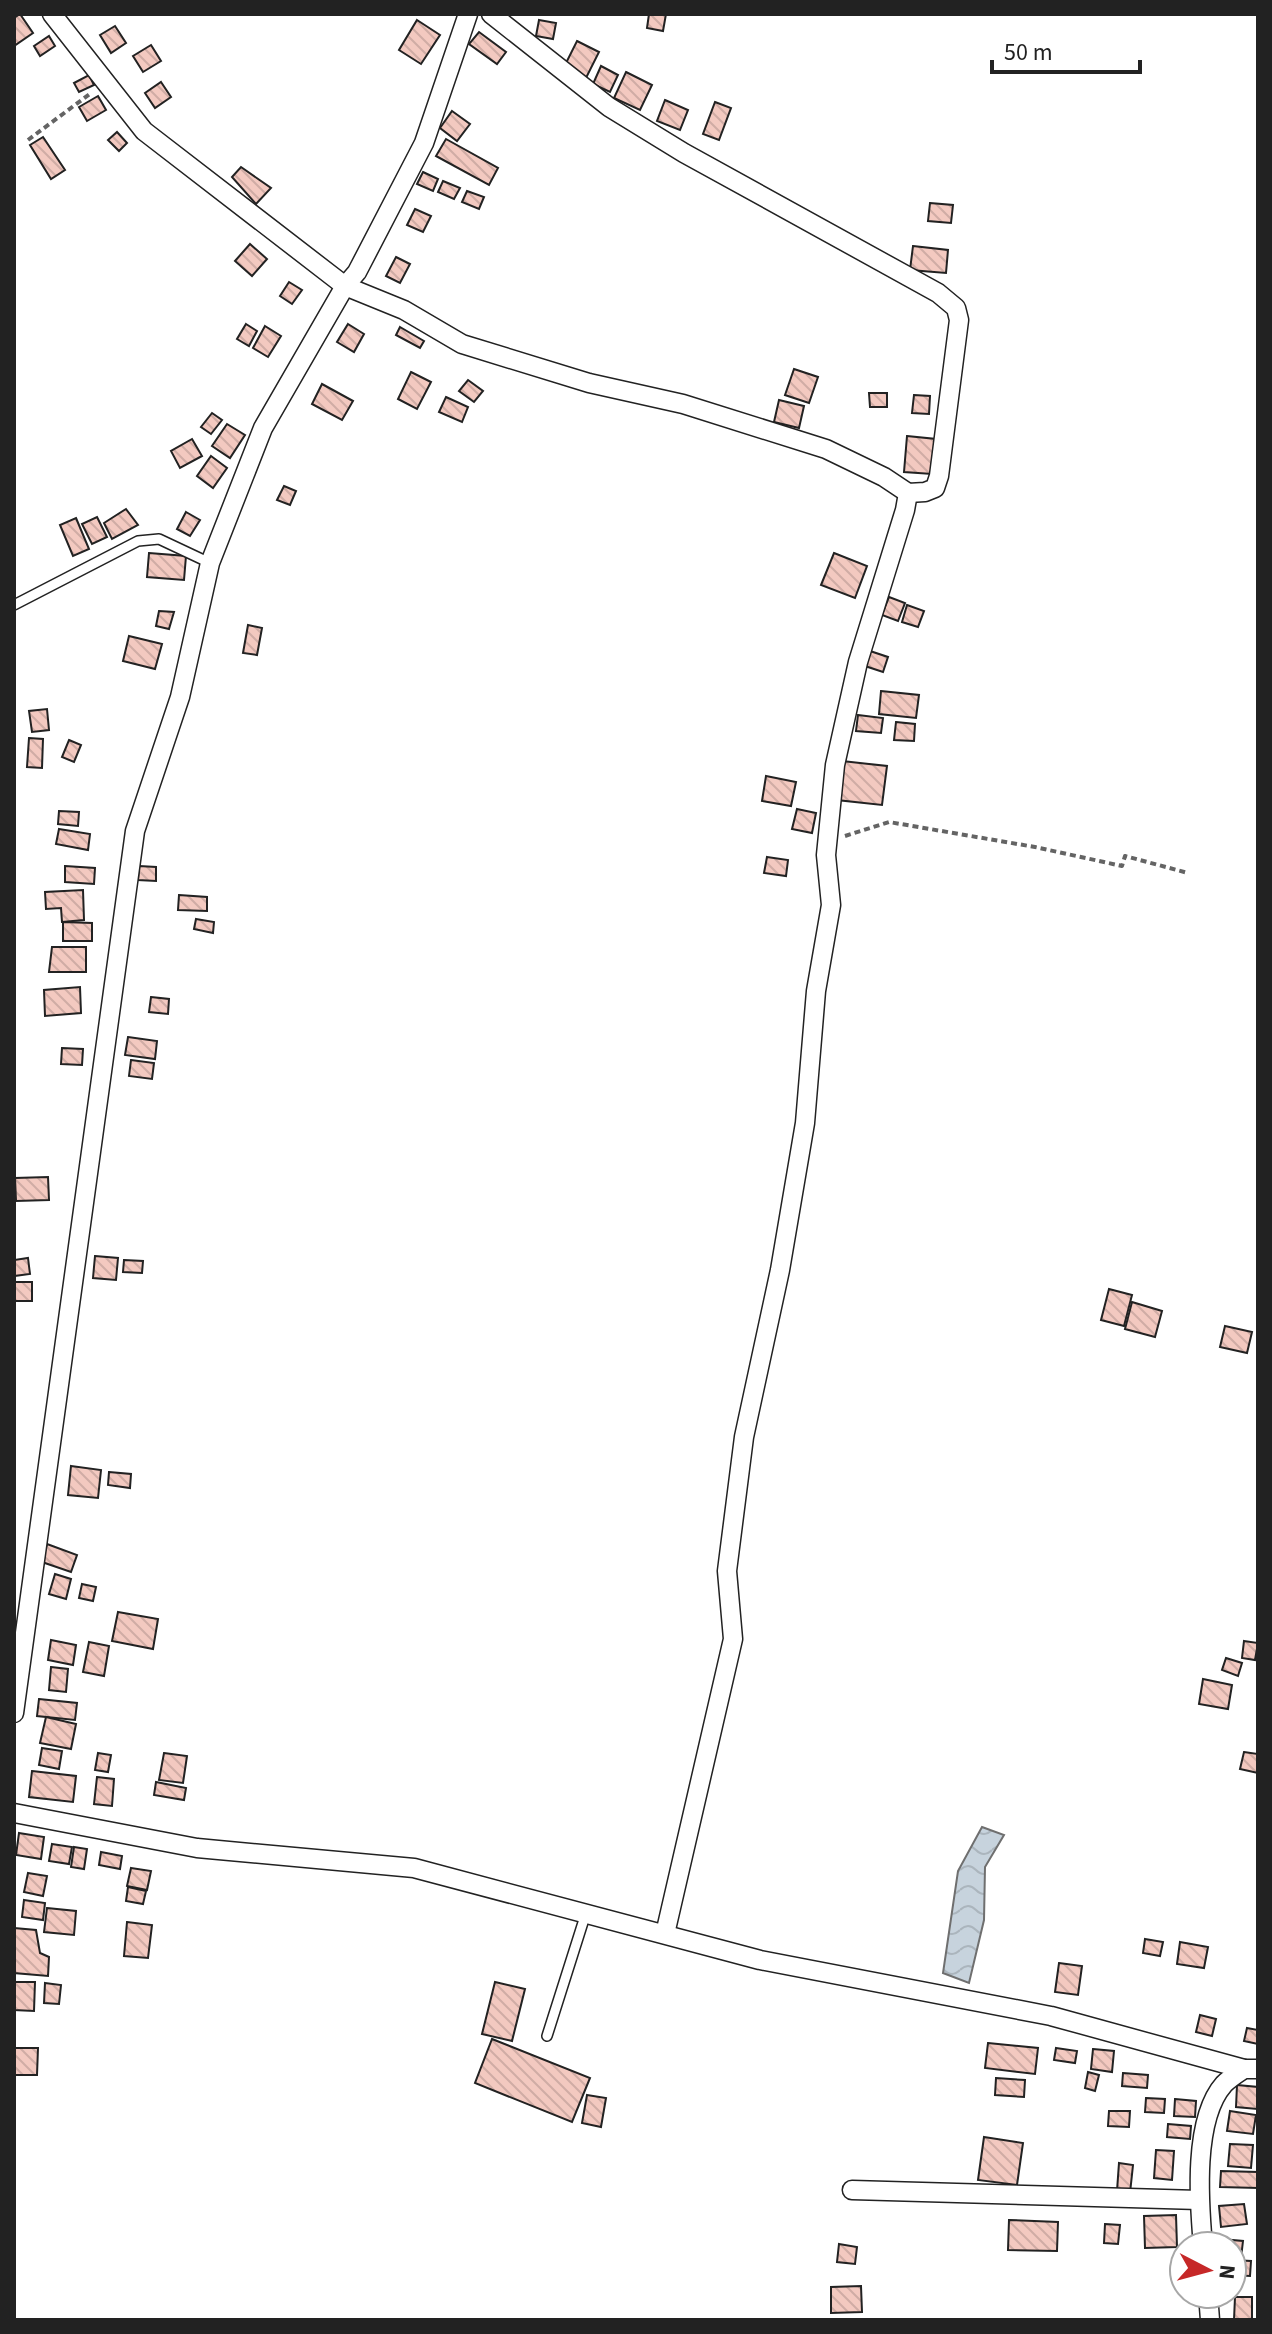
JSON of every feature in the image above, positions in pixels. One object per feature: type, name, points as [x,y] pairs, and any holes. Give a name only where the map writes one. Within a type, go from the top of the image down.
[{"type":"street","points":[[52,14],[144,131],[345,286],[404,310],[462,344],[589,383],[683,404],[826,449],[884,477],[908,493],[935,488],[959,320],[956,308],[938,293],[684,153],[609,107],[491,14]]},
{"type":"street","points":[[14,1713],[135,831],[180,697],[210,563],[263,428],[345,286],[357,272],[424,143],[468,14]]},
{"type":"street","points":[[665,1934],[733,1639],[727,1571],[744,1437],[780,1270],[805,1123],[816,991],[831,905],[826,855],[835,765],[855,677],[908,493]]},
{"type":"street","points":[[14,1813],[197,1848],[414,1868],[760,1960],[1051,2016],[1251,2069]]},
{"type":"street","points":[[1202,2230],[1199,2200],[1202,2147],[1209,2108],[1225,2083],[1251,2069]]},
{"type":"street","points":[[852,2190],[1199,2200]]},
{"type":"lane","points":[[14,605],[138,541],[159,539],[210,563]]},
{"type":"lane","points":[[547,2036],[586,1913]]},
{"type":"path","points":[[28,140],[106,83]]},
{"type":"path","points":[[826,855],[847,834],[889,822],[1035,847],[1122,866],[1125,856],[1188,873]]},
{"type":"water","points":[[982,1827],[1004,1835],[985,1867],[984,1920],[969,1983],[943,1973],[958,1871]]},
{"type":"building","points":[[20,14],[33,33],[14,46],[14,18]]},
{"type":"building","points":[[649,14],[666,14],[663,31],[647,28]]},
{"type":"building","points":[[417,20],[440,35],[421,64],[399,50]]},
{"type":"building","points":[[539,20],[556,23],[553,39],[536,36]]},
{"type":"building","points":[[115,26],[126,43],[111,53],[100,35]]},
{"type":"building","points":[[479,32],[506,52],[497,64],[469,44]]},
{"type":"building","points":[[49,36],[55,46],[40,56],[34,46]]},
{"type":"building","points":[[577,41],[599,52],[585,80],[563,69]]},
{"type":"building","points":[[151,45],[161,61],[143,72],[133,56]]},
{"type":"building","points":[[601,66],[618,75],[610,92],[593,84]]},
{"type":"building","points":[[626,72],[652,85],[640,110],[614,98]]},
{"type":"building","points":[[89,75],[94,85],[79,92],[74,83]]},
{"type":"building","points":[[161,82],[171,97],[155,108],[145,93]]},
{"type":"building","points":[[98,96],[106,110],[87,121],[79,107]]},
{"type":"building","points":[[665,100],[688,110],[680,130],[657,121]]},
{"type":"building","points":[[715,102],[731,108],[719,140],[703,134]]},
{"type":"building","points":[[452,111],[470,124],[457,141],[440,128]]},
{"type":"building","points":[[117,132],[127,143],[119,151],[108,140]]},
{"type":"building","points":[[43,137],[65,170],[51,179],[30,145]]},
{"type":"building","points":[[446,139],[498,168],[489,185],[436,156]]},
{"type":"building","points":[[241,167],[271,188],[256,204],[232,177]]},
{"type":"building","points":[[423,172],[438,179],[433,191],[417,184]]},
{"type":"building","points":[[443,181],[460,188],[454,199],[438,192]]},
{"type":"building","points":[[467,191],[484,197],[479,209],[462,202]]},
{"type":"building","points":[[930,203],[953,205],[951,223],[928,221]]},
{"type":"building","points":[[415,209],[431,216],[423,232],[407,225]]},
{"type":"building","points":[[250,244],[267,259],[252,276],[235,261]]},
{"type":"building","points":[[913,246],[948,250],[946,273],[910,270]]},
{"type":"building","points":[[396,257],[410,264],[400,283],[386,276]]},
{"type":"building","points":[[289,282],[302,290],[292,304],[280,296]]},
{"type":"building","points":[[246,324],[257,331],[249,346],[237,339]]},
{"type":"building","points":[[348,324],[364,334],[354,352],[337,342]]},
{"type":"building","points":[[265,326],[281,336],[268,357],[253,348]]},
{"type":"building","points":[[400,327],[424,341],[420,348],[396,335]]},
{"type":"building","points":[[794,369],[818,377],[809,403],[785,395]]},
{"type":"building","points":[[411,372],[431,382],[417,409],[398,399]]},
{"type":"building","points":[[468,380],[483,391],[474,402],[459,391]]},
{"type":"building","points":[[322,384],[353,401],[342,420],[312,404]]},
{"type":"building","points":[[869,393],[887,393],[887,407],[870,407]]},
{"type":"building","points":[[914,395],[930,396],[929,414],[912,413]]},
{"type":"building","points":[[446,397],[468,407],[462,422],[439,412]]},
{"type":"building","points":[[779,400],[804,406],[799,428],[774,422]]},
{"type":"building","points":[[212,413],[222,420],[211,434],[201,427]]},
{"type":"building","points":[[227,424],[245,435],[230,458],[212,446]]},
{"type":"building","points":[[907,436],[936,439],[932,474],[904,472]]},
{"type":"building","points":[[192,439],[202,456],[180,468],[171,451]]},
{"type":"building","points":[[211,456],[227,468],[213,488],[197,476]]},
{"type":"building","points":[[284,486],[296,491],[290,505],[277,500]]},
{"type":"building","points":[[126,509],[138,525],[112,539],[104,523]]},
{"type":"building","points":[[186,512],[200,520],[190,536],[177,529]]},
{"type":"building","points":[[97,517],[107,537],[92,544],[82,524]]},
{"type":"building","points":[[76,518],[89,549],[73,556],[60,525]]},
{"type":"building","points":[[149,553],[186,556],[184,580],[147,577]]},
{"type":"building","points":[[834,553],[867,566],[855,598],[821,585]]},
{"type":"building","points":[[889,597],[905,603],[898,621],[882,615]]},
{"type":"building","points":[[907,605],[924,611],[918,627],[902,622]]},
{"type":"building","points":[[159,611],[174,612],[169,629],[156,626]]},
{"type":"building","points":[[248,625],[262,628],[257,655],[243,653]]},
{"type":"building","points":[[129,636],[162,644],[155,669],[123,661]]},
{"type":"building","points":[[867,650],[888,657],[883,672],[862,665]]},
{"type":"building","points":[[881,691],[919,695],[916,718],[879,714]]},
{"type":"building","points":[[47,709],[49,730],[32,732],[29,711]]},
{"type":"building","points":[[858,715],[883,718],[881,733],[856,731]]},
{"type":"building","points":[[896,722],[915,724],[914,741],[894,740]]},
{"type":"building","points":[[29,738],[43,739],[42,768],[27,767]]},
{"type":"building","points":[[69,740],[81,745],[74,762],[62,757]]},
{"type":"building","points":[[842,761],[887,766],[882,805],[837,800]]},
{"type":"building","points":[[766,776],[796,782],[791,806],[762,801]]},
{"type":"building","points":[[797,809],[816,813],[812,833],[792,829]]},
{"type":"building","points":[[59,811],[79,812],[78,826],[58,824]]},
{"type":"building","points":[[59,829],[90,834],[88,850],[56,844]]},
{"type":"building","points":[[767,857],[788,860],[786,876],[764,873]]},
{"type":"building","points":[[65,866],[95,868],[94,884],[65,882]]},
{"type":"building","points":[[139,866],[156,867],[156,881],[138,880]]},
{"type":"building","points":[[83,890],[84,920],[62,922],[61,908],[46,909],[45,892]]},
{"type":"building","points":[[179,895],[207,897],[207,911],[178,910]]},
{"type":"building","points":[[196,919],[214,922],[213,933],[194,929]]},
{"type":"building","points":[[63,922],[92,923],[92,941],[63,941]]},
{"type":"building","points":[[52,947],[86,947],[86,972],[49,972]]},
{"type":"building","points":[[80,987],[81,1013],[45,1016],[44,990]]},
{"type":"building","points":[[151,997],[169,999],[168,1014],[149,1012]]},
{"type":"building","points":[[128,1037],[157,1041],[155,1059],[125,1055]]},
{"type":"building","points":[[62,1048],[83,1049],[82,1065],[61,1064]]},
{"type":"building","points":[[131,1060],[154,1063],[152,1079],[129,1076]]},
{"type":"building","points":[[48,1177],[49,1200],[16,1201],[15,1178]]},
{"type":"building","points":[[95,1256],[118,1258],[116,1280],[93,1278]]},
{"type":"building","points":[[28,1258],[30,1274],[14,1276],[14,1260]]},
{"type":"building","points":[[124,1260],[143,1261],[142,1273],[123,1272]]},
{"type":"building","points":[[14,1282],[32,1282],[32,1301],[14,1301]]},
{"type":"building","points":[[1109,1289],[1132,1295],[1124,1326],[1101,1320]]},
{"type":"building","points":[[1132,1302],[1162,1311],[1155,1337],[1125,1329]]},
{"type":"building","points":[[1225,1326],[1252,1332],[1247,1353],[1220,1347]]},
{"type":"building","points":[[71,1466],[101,1470],[98,1498],[68,1495]]},
{"type":"building","points":[[109,1472],[131,1474],[130,1488],[108,1485]]},
{"type":"building","points":[[47,1544],[77,1555],[71,1572],[42,1562]]},
{"type":"building","points":[[55,1574],[71,1579],[66,1599],[49,1594]]},
{"type":"building","points":[[82,1584],[96,1587],[93,1601],[79,1598]]},
{"type":"building","points":[[118,1612],[158,1619],[153,1649],[112,1641]]},
{"type":"building","points":[[51,1640],[76,1645],[73,1665],[48,1660]]},
{"type":"building","points":[[1244,1641],[1258,1643],[1255,1660],[1242,1658]]},
{"type":"building","points":[[89,1642],[109,1646],[104,1676],[83,1672]]},
{"type":"building","points":[[1226,1658],[1242,1663],[1238,1676],[1222,1670]]},
{"type":"building","points":[[51,1667],[68,1669],[66,1692],[49,1690]]},
{"type":"building","points":[[1203,1679],[1232,1685],[1228,1709],[1199,1704]]},
{"type":"building","points":[[39,1699],[77,1703],[75,1720],[37,1716]]},
{"type":"building","points":[[46,1717],[76,1724],[71,1749],[40,1743]]},
{"type":"building","points":[[42,1748],[62,1751],[59,1769],[39,1765]]},
{"type":"building","points":[[1244,1752],[1258,1754],[1258,1773],[1240,1769]]},
{"type":"building","points":[[98,1753],[111,1755],[108,1772],[95,1770]]},
{"type":"building","points":[[164,1753],[187,1756],[183,1783],[159,1780]]},
{"type":"building","points":[[32,1771],[76,1776],[73,1802],[29,1797]]},
{"type":"building","points":[[97,1777],[114,1779],[112,1806],[94,1804]]},
{"type":"building","points":[[156,1782],[186,1788],[184,1800],[154,1795]]},
{"type":"building","points":[[19,1833],[44,1837],[41,1859],[16,1855]]},
{"type":"building","points":[[52,1844],[72,1847],[69,1864],[49,1861]]},
{"type":"building","points":[[74,1847],[87,1849],[84,1869],[71,1867]]},
{"type":"building","points":[[101,1852],[122,1856],[120,1869],[99,1865]]},
{"type":"building","points":[[131,1868],[151,1871],[147,1890],[127,1886]]},
{"type":"building","points":[[28,1873],[47,1876],[43,1896],[24,1892]]},
{"type":"building","points":[[128,1887],[146,1891],[143,1904],[126,1901]]},
{"type":"building","points":[[24,1900],[45,1903],[43,1920],[22,1917]]},
{"type":"building","points":[[47,1908],[76,1911],[74,1935],[44,1932]]},
{"type":"building","points":[[127,1922],[152,1925],[148,1958],[124,1956]]},
{"type":"building","points":[[14,1928],[36,1930],[40,1953],[49,1957],[48,1976],[14,1973]]},
{"type":"building","points":[[1145,1939],[1163,1942],[1160,1956],[1143,1953]]},
{"type":"building","points":[[1180,1942],[1208,1947],[1204,1968],[1177,1964]]},
{"type":"building","points":[[1059,1963],[1082,1966],[1078,1995],[1055,1992]]},
{"type":"building","points":[[14,1982],[35,1982],[34,2011],[14,2010]]},
{"type":"building","points":[[495,1982],[525,1989],[512,2041],[482,2034]]},
{"type":"building","points":[[45,1983],[61,1985],[59,2004],[44,2003]]},
{"type":"building","points":[[1200,2015],[1216,2019],[1212,2036],[1196,2032]]},
{"type":"building","points":[[1247,2028],[1258,2030],[1258,2044],[1244,2041]]},
{"type":"building","points":[[492,2039],[590,2078],[572,2122],[475,2083]]},
{"type":"building","points":[[988,2043],[1038,2048],[1035,2074],[985,2068]]},
{"type":"building","points":[[14,2048],[38,2048],[37,2075],[14,2075]]},
{"type":"building","points":[[1056,2048],[1077,2051],[1075,2063],[1054,2060]]},
{"type":"building","points":[[1093,2049],[1114,2051],[1112,2072],[1091,2069]]},
{"type":"building","points":[[1088,2072],[1099,2075],[1095,2091],[1085,2088]]},
{"type":"building","points":[[1123,2073],[1148,2075],[1147,2088],[1122,2086]]},
{"type":"building","points":[[996,2078],[1025,2080],[1024,2097],[995,2095]]},
{"type":"building","points":[[1237,2085],[1258,2087],[1257,2109],[1236,2107]]},
{"type":"building","points":[[587,2095],[606,2098],[601,2127],[582,2123]]},
{"type":"building","points":[[1146,2098],[1165,2099],[1164,2113],[1145,2112]]},
{"type":"building","points":[[1175,2099],[1196,2101],[1195,2117],[1174,2116]]},
{"type":"building","points":[[1109,2111],[1130,2111],[1129,2127],[1108,2126]]},
{"type":"building","points":[[1230,2111],[1256,2115],[1253,2134],[1227,2131]]},
{"type":"building","points":[[1168,2124],[1191,2126],[1190,2139],[1167,2137]]},
{"type":"building","points":[[984,2137],[1023,2143],[1017,2185],[978,2180]]},
{"type":"building","points":[[1230,2144],[1253,2145],[1251,2168],[1228,2166]]},
{"type":"building","points":[[1156,2150],[1174,2151],[1172,2180],[1154,2178]]},
{"type":"building","points":[[1119,2163],[1133,2165],[1130,2193],[1117,2191]]},
{"type":"building","points":[[1221,2171],[1258,2172],[1258,2188],[1220,2187]]},
{"type":"building","points":[[1244,2204],[1247,2224],[1221,2227],[1219,2206]]},
{"type":"building","points":[[1176,2215],[1176,2230],[1168,2230],[1168,2247],[1145,2248],[1144,2216]]},
{"type":"building","points":[[1009,2220],[1058,2222],[1057,2251],[1008,2250]]},
{"type":"building","points":[[1105,2224],[1120,2225],[1118,2244],[1104,2243]]},
{"type":"building","points":[[839,2244],[857,2247],[855,2264],[837,2262]]},
{"type":"building","points":[[861,2286],[862,2312],[831,2313],[831,2287]]},
{"type":"building","points":[[1248,2297],[1252,2297],[1252,2320],[1234,2320],[1234,2310],[1248,2310]]}]
